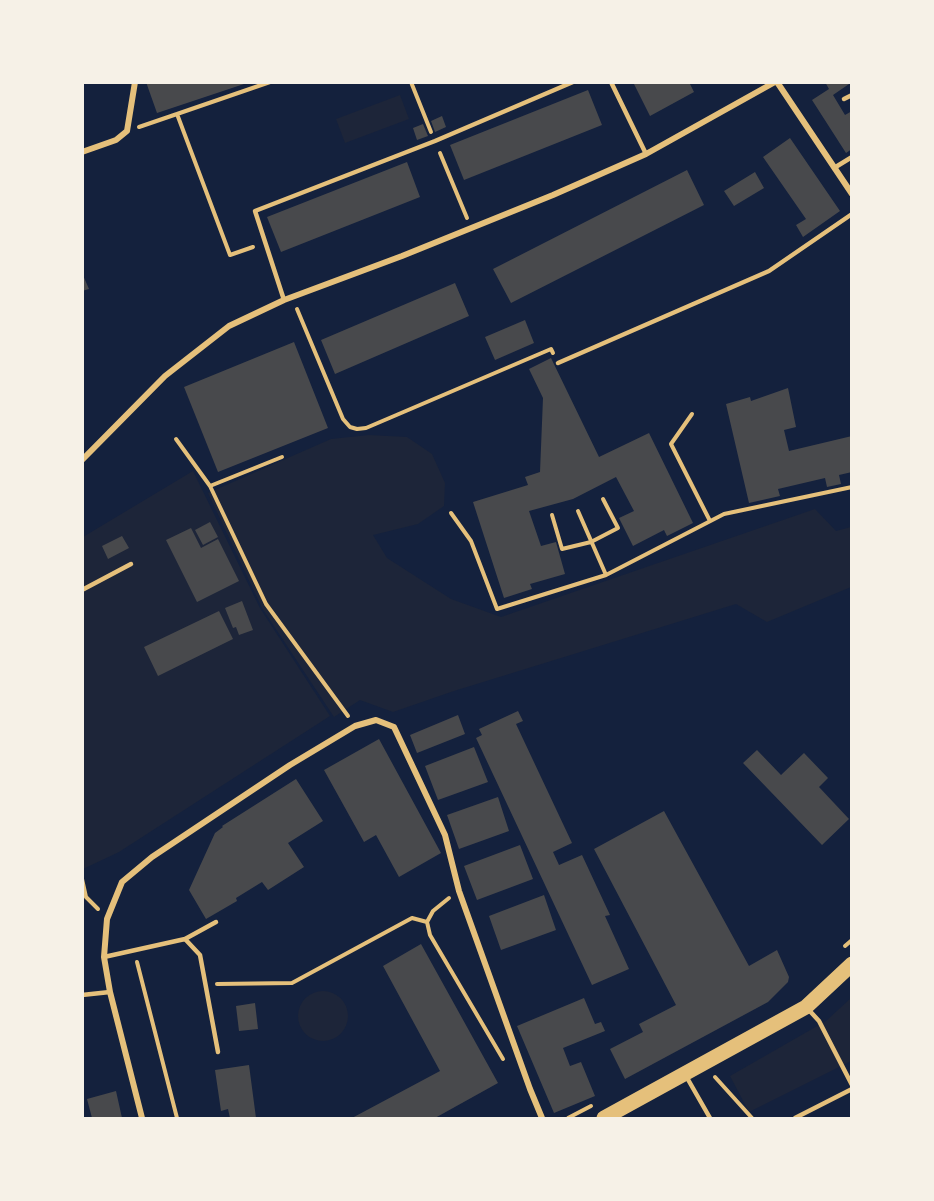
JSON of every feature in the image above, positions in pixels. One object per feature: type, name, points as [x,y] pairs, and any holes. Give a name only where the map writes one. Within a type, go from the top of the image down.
[{"type":"main road","points":[[604,1119],[806,1007],[852,964]]},
{"type":"street","points":[[82,152],[116,140],[127,131],[135,82]]},
{"type":"street","points":[[82,460],[165,376],[229,326],[284,300],[394,259],[553,195],[646,154],[776,82],[852,194]]},
{"type":"street","points":[[142,1119],[110,992],[104,957],[108,918],[122,882],[152,857],[290,765],[355,726],[376,720],[394,727],[445,835],[459,891],[542,1119]]},
{"type":"lane","points":[[284,300],[255,211],[435,141],[573,82]]},
{"type":"lane","points":[[611,82],[646,154]]},
{"type":"lane","points":[[844,99],[852,95]]},
{"type":"lane","points":[[834,168],[852,157]]},
{"type":"lane","points":[[558,363],[769,272],[852,214]]},
{"type":"lane","points":[[82,590],[131,564]]},
{"type":"lane","points":[[104,957],[185,939],[216,922]]},
{"type":"lane","points":[[185,939],[200,955],[218,1052]]},
{"type":"lane","points":[[82,995],[110,992]]},
{"type":"lane","points":[[795,1119],[852,1087],[819,1021],[806,1007]]},
{"type":"lane","points":[[685,1074],[710,1119]]},
{"type":"path","points":[[127,131],[270,82]]},
{"type":"path","points":[[411,82],[424,115]]},
{"type":"path","points":[[177,114],[230,255],[252,248]]},
{"type":"path","points":[[443,162],[471,228]]},
{"type":"path","points":[[292,297],[343,419],[350,427],[357,429],[377,423],[551,349],[558,363]]},
{"type":"path","points":[[692,414],[672,444],[710,521]]},
{"type":"path","points":[[176,439],[210,486],[266,604],[355,726]]},
{"type":"path","points":[[210,486],[282,457]]},
{"type":"path","points":[[451,513],[471,541],[497,609],[606,575],[724,513],[852,487]]},
{"type":"path","points":[[552,515],[562,549],[591,542],[618,528],[603,499]]},
{"type":"path","points":[[578,511],[606,575]]},
{"type":"path","points":[[82,879],[86,897],[108,918]]},
{"type":"path","points":[[459,891],[433,911],[427,922],[430,935],[505,1062]]},
{"type":"path","points":[[205,984],[292,983],[412,918],[427,922]]},
{"type":"path","points":[[134,951],[177,1119]]},
{"type":"path","points":[[715,1077],[752,1119]]},
{"type":"shaded area","points":[[400,95],[409,119],[345,143],[336,119]]},
{"type":"shaded area","points":[[369,435],[407,437],[432,454],[445,483],[444,506],[418,524],[373,535],[387,558],[451,599],[501,617],[815,509],[836,531],[851,527],[851,587],[767,622],[736,604],[393,712],[360,700],[334,717],[262,608],[208,493],[331,439]]},
{"type":"shaded area","points":[[193,471],[260,608],[330,716],[119,852],[83,869],[83,537]]},
{"type":"shaded area","points":[[318,991],[328,991],[341,998],[348,1011],[348,1021],[341,1034],[328,1041],[318,1041],[309,1037],[302,1030],[298,1021],[298,1011],[302,1002],[309,995]]},
{"type":"shaded area","points":[[851,998],[851,1061],[749,1112],[730,1076],[826,1021]]},
{"type":"building","points":[[146,82],[247,82],[247,83],[157,113]]},
{"type":"building","points":[[633,82],[689,82],[694,92],[650,116]]},
{"type":"building","points":[[825,82],[852,82],[833,95],[845,115],[852,111],[852,149],[846,153],[812,100],[829,89]]},
{"type":"building","points":[[588,90],[602,125],[464,180],[450,145]]},
{"type":"building","points":[[442,116],[446,127],[435,132],[431,121]]},
{"type":"building","points":[[423,124],[428,136],[417,140],[413,128]]},
{"type":"building","points":[[790,138],[840,211],[803,237],[796,225],[806,219],[763,157]]},
{"type":"building","points":[[407,162],[420,197],[281,252],[267,217]]},
{"type":"building","points":[[687,170],[704,205],[511,303],[493,269]]},
{"type":"building","points":[[755,172],[764,188],[734,206],[724,191]]},
{"type":"building","points":[[82,273],[89,289],[82,291]]},
{"type":"building","points":[[455,283],[469,316],[335,374],[321,340]]},
{"type":"building","points":[[525,320],[534,343],[495,360],[485,337]]},
{"type":"building","points":[[294,342],[328,428],[218,472],[184,387]]},
{"type":"building","points":[[551,358],[599,457],[649,433],[693,523],[667,536],[664,530],[633,546],[619,518],[634,511],[616,477],[573,499],[529,511],[541,546],[556,542],[565,574],[530,584],[532,589],[504,598],[473,502],[528,485],[525,477],[540,472],[543,398],[529,369]]},
{"type":"building","points":[[788,388],[796,427],[784,430],[789,451],[852,436],[852,472],[839,475],[841,484],[827,487],[825,478],[778,489],[780,496],[749,503],[726,404],[750,397],[751,401]]},
{"type":"building","points":[[210,522],[218,537],[203,545],[195,530]]},
{"type":"building","points":[[191,528],[201,548],[218,539],[239,581],[197,602],[166,540]]},
{"type":"building","points":[[122,536],[129,548],[108,559],[102,546]]},
{"type":"building","points":[[242,601],[253,630],[239,635],[236,627],[233,628],[225,608]]},
{"type":"building","points":[[219,611],[233,639],[158,676],[144,647]]},
{"type":"building","points":[[518,711],[523,721],[516,724],[572,843],[553,852],[559,865],[582,855],[610,915],[605,916],[629,969],[592,985],[476,738],[482,735],[479,729]]},
{"type":"building","points":[[458,715],[465,734],[417,753],[410,735]]},
{"type":"building","points":[[379,739],[441,853],[399,877],[376,835],[364,842],[324,770]]},
{"type":"building","points":[[474,747],[488,782],[438,800],[425,766]]},
{"type":"building","points":[[757,750],[781,775],[804,753],[828,778],[819,787],[849,819],[822,845],[743,763]]},
{"type":"building","points":[[296,779],[323,821],[288,843],[304,867],[268,890],[262,882],[236,898],[237,901],[206,919],[189,890],[215,833],[222,826]]},
{"type":"building","points":[[498,797],[509,831],[459,849],[447,815]]},
{"type":"building","points":[[664,811],[749,966],[777,950],[789,977],[788,982],[768,1002],[625,1079],[610,1049],[643,1032],[639,1024],[676,1005],[594,849]]},
{"type":"building","points":[[520,845],[533,879],[477,900],[464,866]]},
{"type":"building","points":[[544,895],[556,930],[501,950],[489,916]]},
{"type":"building","points":[[421,944],[498,1083],[435,1118],[352,1118],[440,1071],[383,966]]},
{"type":"building","points":[[584,998],[595,1024],[601,1022],[605,1031],[563,1048],[570,1066],[581,1062],[595,1096],[554,1113],[517,1026]]},
{"type":"building","points":[[255,1003],[258,1029],[239,1031],[236,1006]]},
{"type":"building","points":[[249,1065],[256,1118],[230,1118],[228,1109],[221,1111],[215,1070]]},
{"type":"building","points":[[116,1091],[122,1118],[92,1118],[87,1099]]}]
